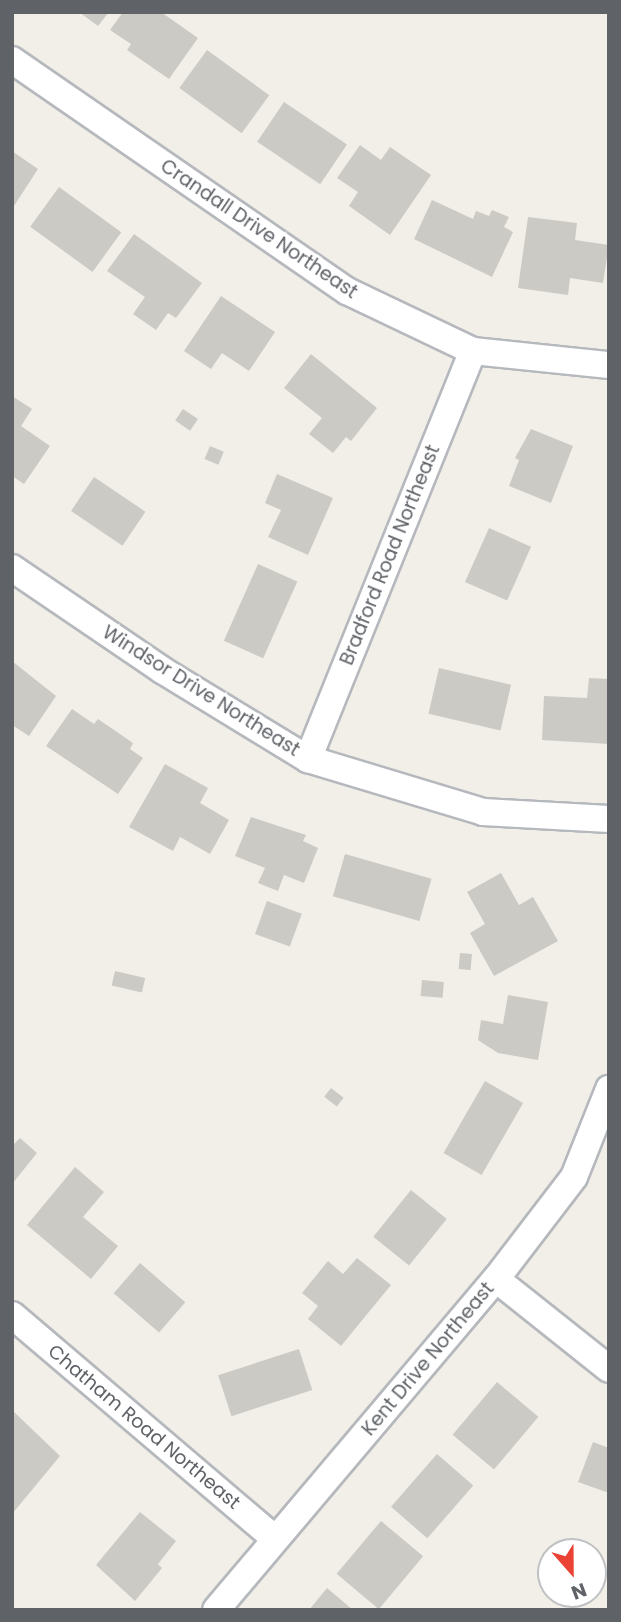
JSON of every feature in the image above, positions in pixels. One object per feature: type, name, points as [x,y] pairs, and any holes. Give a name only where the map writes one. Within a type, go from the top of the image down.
[{"type":"street","name":"Crandall Drive Northeast","points":[[12,60],[346,291],[473,351],[609,365]]},
{"type":"street","name":"Bradford Road Northeast","points":[[308,759],[473,351]]},
{"type":"street","name":"Windsor Drive Northeast","points":[[12,568],[162,670],[308,759],[483,812],[609,819]]},
{"type":"street","name":"Kent Drive Northeast","points":[[216,1610],[496,1279],[574,1177],[609,1089]]},
{"type":"street","points":[[496,1279],[609,1369]]},
{"type":"street","name":"Chatham Road Northeast","points":[[12,1315],[275,1539]]},
{"type":"building","points":[[79,12],[109,12],[98,26]]},
{"type":"building","points":[[123,12],[161,12],[198,38],[169,79],[127,50],[131,44],[110,30]]},
{"type":"building","points":[[207,50],[269,95],[242,133],[179,88]]},
{"type":"building","points":[[284,102],[347,144],[320,184],[257,142]]},
{"type":"building","points":[[360,145],[381,160],[390,147],[431,175],[390,235],[349,206],[358,192],[337,178]]},
{"type":"building","points":[[12,151],[38,169],[12,209]]},
{"type":"building","points":[[59,187],[121,232],[92,272],[30,227]]},
{"type":"building","points":[[432,200],[473,219],[476,211],[489,216],[492,210],[509,217],[504,227],[513,232],[492,277],[414,239]]},
{"type":"building","points":[[528,217],[577,223],[575,240],[609,245],[603,283],[570,278],[568,295],[518,288]]},
{"type":"building","points":[[134,234],[202,283],[176,318],[168,313],[156,330],[133,314],[145,297],[107,271]]},
{"type":"building","points":[[221,296],[275,332],[249,371],[222,353],[211,369],[184,351]]},
{"type":"building","points":[[311,354],[377,408],[351,441],[346,437],[333,453],[309,434],[322,418],[284,388]]},
{"type":"building","points":[[12,396],[32,409],[21,426],[50,446],[24,484],[12,476]]},
{"type":"building","points":[[183,409],[198,419],[190,431],[175,421]]},
{"type":"building","points":[[531,429],[573,446],[551,503],[509,486],[519,460],[515,458]]},
{"type":"building","points":[[210,446],[224,452],[218,465],[205,459]]},
{"type":"building","points":[[277,474],[333,498],[308,555],[268,537],[281,510],[265,503]]},
{"type":"building","points":[[94,477],[145,512],[122,546],[71,511]]},
{"type":"building","points":[[489,528],[531,547],[507,601],[465,582]]},
{"type":"building","points":[[258,564],[297,581],[263,658],[224,641]]},
{"type":"building","points":[[12,661],[56,696],[29,736],[12,725]]},
{"type":"building","points":[[439,668],[511,685],[501,730],[428,714]]},
{"type":"building","points":[[589,678],[609,679],[609,744],[542,740],[544,696],[587,698]]},
{"type":"building","points":[[72,709],[94,724],[98,719],[133,743],[130,749],[143,758],[118,794],[46,746]]},
{"type":"building","points":[[165,764],[208,788],[200,803],[229,820],[210,854],[180,837],[173,851],[129,827]]},
{"type":"building","points":[[251,817],[306,835],[303,841],[318,848],[304,883],[284,875],[278,891],[258,883],[265,868],[235,856]]},
{"type":"building","points":[[345,854],[432,879],[419,921],[333,896]]},
{"type":"building","points":[[501,873],[519,905],[533,897],[558,941],[494,976],[470,933],[485,924],[467,892]]},
{"type":"building","points":[[267,901],[302,914],[290,947],[255,934]]},
{"type":"building","points":[[460,953],[472,954],[471,970],[459,969]]},
{"type":"building","points":[[115,971],[145,978],[142,993],[112,986]]},
{"type":"building","points":[[422,980],[444,982],[443,998],[421,996]]},
{"type":"building","points":[[508,995],[548,1002],[538,1060],[498,1053],[478,1040],[481,1020],[503,1024]]},
{"type":"building","points":[[485,1081],[523,1103],[482,1175],[444,1153]]},
{"type":"building","points":[[331,1088],[344,1098],[337,1107],[324,1097]]},
{"type":"building","points":[[20,1138],[37,1153],[12,1184],[12,1146]]},
{"type":"building","points":[[75,1167],[104,1192],[83,1217],[118,1246],[91,1279],[27,1225]]},
{"type":"building","points":[[411,1190],[447,1219],[409,1266],[373,1237]]},
{"type":"building","points":[[357,1258],[391,1285],[341,1346],[308,1319],[318,1306],[302,1293],[328,1261],[343,1274]]},
{"type":"building","points":[[140,1263],[185,1302],[159,1333],[114,1293]]},
{"type":"building","points":[[299,1349],[312,1390],[231,1416],[218,1375]]},
{"type":"building","points":[[497,1382],[538,1417],[494,1470],[453,1435]]},
{"type":"building","points":[[12,1410],[60,1456],[12,1514]]},
{"type":"building","points":[[593,1442],[609,1448],[609,1493],[578,1482]]},
{"type":"building","points":[[437,1454],[473,1485],[427,1538],[391,1507]]},
{"type":"building","points":[[140,1512],[176,1541],[158,1564],[162,1568],[135,1601],[96,1565]]},
{"type":"building","points":[[381,1521],[423,1556],[379,1609],[337,1574]]},
{"type":"building","points":[[327,1588],[353,1610],[309,1610]]}]
